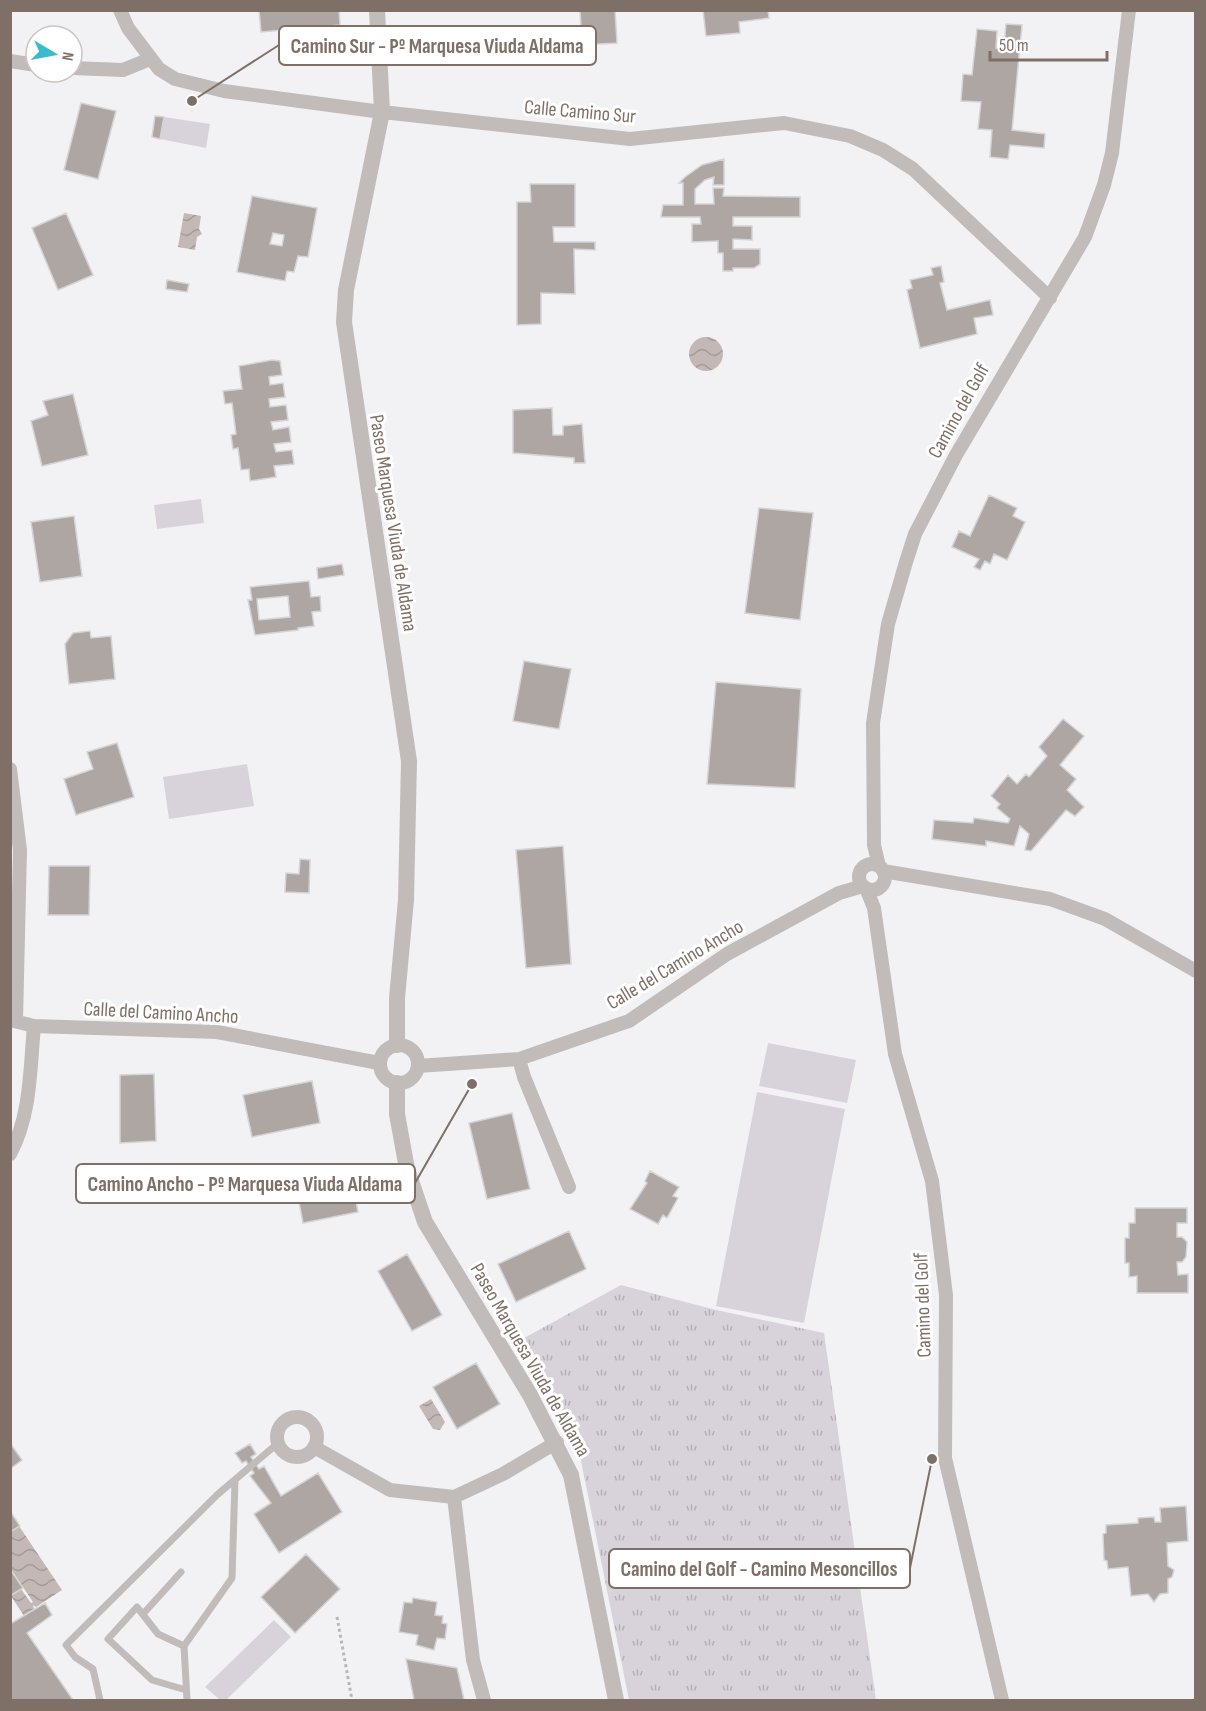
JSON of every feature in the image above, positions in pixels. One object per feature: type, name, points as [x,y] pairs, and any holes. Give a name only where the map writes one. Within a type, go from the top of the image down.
[{"type":"street","name":"Calle Camino Sur","points":[[120,10],[128,28],[150,59],[176,79],[194,85],[381,112],[630,139],[784,123],[850,136],[884,150],[913,169],[1050,298]]},
{"type":"street","name":"Paseo Marquesa Viuda de Aldama","points":[[377,10],[381,112],[346,290],[344,322],[409,761],[406,900],[397,998],[397,1045]]},
{"type":"street","name":"Camino del Golf","points":[[1002,1701],[945,1458],[946,1295],[932,1181],[895,1054],[874,908],[873,723],[888,624],[915,534],[997,382],[1085,237],[1104,185],[1112,153],[1129,10]]},
{"type":"street","points":[[84,68],[123,70],[150,59]]},
{"type":"street","points":[[10,769],[20,850],[13,1020]]},
{"type":"street","points":[[873,877],[917,878],[1050,899],[1105,919],[1196,971]]},
{"type":"street","name":"Calle del Camino Ancho","points":[[417,1066],[519,1059],[629,1021],[728,954],[839,893],[873,877]]},
{"type":"street","name":"Calle del Camino Ancho","points":[[13,1020],[34,1026],[217,1032],[379,1064]]},
{"type":"street","points":[[10,1154],[20,1137],[29,1086],[34,1026]]},
{"type":"street","points":[[397,1045],[410,1049],[417,1060],[417,1066],[411,1079],[397,1083],[382,1075],[379,1064],[385,1051],[397,1045]]},
{"type":"street","points":[[519,1059],[569,1187]]},
{"type":"street","name":"Paseo Marquesa Viuda de Aldama","points":[[397,1083],[397,1114],[407,1169],[425,1222],[557,1442],[571,1475],[616,1701]]},
{"type":"street","points":[[298,1416],[308,1419],[315,1427],[317,1437],[314,1447],[308,1454],[299,1457],[290,1456],[277,1444],[276,1434],[280,1424],[288,1418],[298,1416]]},
{"type":"street","points":[[314,1447],[390,1490],[454,1497],[503,1474],[557,1442]]},
{"type":"street","points":[[454,1497],[473,1660],[484,1701]]},
{"type":"lane","points":[[100,1701],[93,1669],[75,1657],[66,1645],[218,1494],[277,1444]]},
{"type":"lane","points":[[187,1701],[184,1646],[232,1578],[235,1480]]},
{"type":"lane","points":[[143,1614],[181,1572]]},
{"type":"lane","points":[[184,1646],[158,1634],[137,1607],[108,1639],[152,1680],[186,1690]]},
{"type":"path","points":[[337,1617],[351,1701]]},
{"type":"green space","points":[[164,117],[210,124],[206,148],[160,139]]},
{"type":"green space","points":[[201,499],[204,523],[157,529],[154,505]]},
{"type":"green space","points":[[247,764],[254,806],[169,819],[163,777]]},
{"type":"green space","points":[[768,1043],[856,1060],[847,1103],[759,1086]]},
{"type":"green space","points":[[757,1092],[845,1109],[804,1323],[716,1306]]},
{"type":"green space","points":[[621,1285],[712,1309],[824,1333],[876,1700],[629,1700],[580,1456],[524,1338]]},
{"type":"green space","points":[[274,1620],[291,1637],[226,1700],[220,1700],[205,1687]]},
{"type":"water","points":[[184,213],[201,216],[199,229],[202,234],[197,237],[195,250],[178,247]]},
{"type":"water","points":[[706,337],[718,342],[723,354],[718,366],[706,371],[694,366],[689,354],[694,342]]},
{"type":"water","points":[[431,1399],[445,1422],[440,1430],[433,1429],[419,1406]]},
{"type":"water","points":[[19,1526],[62,1590],[36,1607],[33,1605],[34,1609],[24,1616],[11,1596],[21,1589],[31,1603],[33,1602],[11,1569],[10,1532]]},
{"type":"building","points":[[259,10],[339,10],[340,25],[261,32]]},
{"type":"building","points":[[580,10],[615,10],[617,43],[582,45]]},
{"type":"building","points":[[703,10],[768,10],[769,18],[739,22],[740,33],[706,36]]},
{"type":"building","points":[[1006,24],[1022,25],[1012,130],[1045,134],[1044,148],[1010,145],[1008,159],[990,157],[992,130],[978,129],[981,102],[961,101],[963,74],[972,75],[977,29],[997,31],[996,48],[1004,48]]},
{"type":"building","points":[[81,103],[116,111],[98,179],[64,170]]},
{"type":"building","points":[[155,116],[164,117],[160,139],[152,137]]},
{"type":"building","points":[[724,159],[724,185],[713,185],[714,177],[705,180],[695,189],[695,204],[714,204],[713,188],[724,188],[723,196],[800,197],[800,217],[733,217],[733,226],[752,226],[752,240],[733,239],[733,249],[760,249],[760,264],[754,268],[733,268],[733,271],[723,271],[723,253],[718,253],[718,241],[692,242],[692,224],[701,224],[700,217],[661,217],[663,205],[683,205],[683,183],[679,183],[685,177],[702,165]]},
{"type":"building","points":[[530,184],[575,184],[575,227],[553,227],[554,242],[595,242],[595,250],[574,249],[575,294],[541,293],[541,324],[517,325],[517,202],[531,202]]},
{"type":"building","points":[[252,196],[317,208],[308,257],[298,256],[294,272],[287,271],[285,281],[237,272]],"holes":[[[273,233],[284,235],[282,246],[270,244]]]},
{"type":"building","points":[[66,213],[93,275],[58,290],[32,228]]},
{"type":"building","points":[[941,266],[944,282],[940,283],[947,310],[990,300],[993,315],[974,318],[977,334],[920,348],[907,290],[912,288],[910,280],[933,275],[931,268]]},
{"type":"building","points":[[167,280],[189,284],[187,292],[166,289]]},
{"type":"building","points":[[272,360],[280,361],[282,375],[269,377],[270,385],[283,383],[285,397],[269,399],[270,407],[286,405],[288,420],[271,422],[273,430],[289,427],[291,442],[274,444],[276,452],[292,450],[294,464],[274,466],[276,477],[250,481],[249,469],[241,470],[238,448],[233,449],[231,435],[236,434],[232,403],[225,404],[223,391],[242,389],[239,366]]},
{"type":"building","points":[[73,394],[88,455],[42,466],[31,421],[48,415],[43,401]]},
{"type":"building","points":[[552,408],[553,435],[563,435],[563,426],[582,424],[585,463],[574,463],[574,458],[513,453],[513,410]]},
{"type":"building","points":[[989,495],[1017,508],[1013,516],[1025,522],[1007,560],[994,554],[990,564],[985,561],[980,570],[974,567],[979,559],[952,547],[959,531],[970,536]]},
{"type":"building","points":[[759,508],[813,513],[800,620],[745,613]]},
{"type":"building","points":[[74,516],[82,576],[40,582],[31,522]]},
{"type":"building","points":[[342,564],[344,575],[318,579],[317,568]]},
{"type":"building","points":[[309,581],[311,597],[320,596],[321,611],[312,612],[314,626],[255,635],[248,600],[252,600],[250,587]],"holes":[[[288,596],[290,617],[259,620],[257,599]]]},
{"type":"building","points":[[90,631],[91,638],[111,636],[115,679],[69,684],[65,644],[73,633]]},
{"type":"building","points":[[524,661],[571,669],[559,729],[513,721]]},
{"type":"building","points":[[716,682],[801,689],[795,788],[707,784]]},
{"type":"building","points":[[1063,719],[1084,736],[1060,765],[1076,779],[1067,790],[1084,807],[1075,816],[1066,810],[1031,851],[1025,850],[1029,834],[1020,826],[1014,846],[986,841],[986,846],[932,839],[934,820],[973,823],[974,818],[1008,823],[1010,819],[997,808],[1000,804],[991,796],[1008,775],[1017,784],[1026,774],[1029,777],[1047,756],[1039,747]]},
{"type":"building","points":[[117,743],[134,797],[76,815],[64,779],[93,769],[87,752]]},
{"type":"building","points":[[563,846],[571,964],[526,968],[516,850]]},
{"type":"building","points":[[300,859],[310,860],[309,893],[285,892],[286,873],[299,874]]},
{"type":"building","points":[[49,866],[90,866],[89,915],[48,915]]},
{"type":"building","points":[[154,1074],[156,1141],[120,1143],[120,1075]]},
{"type":"building","points":[[312,1081],[320,1123],[252,1137],[243,1095]]},
{"type":"building","points":[[512,1113],[530,1189],[487,1199],[469,1123]]},
{"type":"building","points":[[350,1170],[358,1212],[303,1223],[295,1181]]},
{"type":"building","points":[[650,1171],[679,1187],[673,1196],[678,1198],[667,1218],[663,1215],[658,1224],[630,1209],[647,1183],[645,1181]]},
{"type":"building","points":[[1135,1208],[1187,1208],[1187,1223],[1177,1223],[1177,1237],[1182,1237],[1187,1242],[1186,1257],[1182,1262],[1177,1262],[1178,1275],[1188,1274],[1188,1293],[1137,1293],[1137,1276],[1129,1277],[1129,1263],[1125,1263],[1125,1238],[1129,1238],[1129,1223],[1135,1223]]},
{"type":"building","points":[[569,1231],[586,1269],[516,1302],[498,1264]]},
{"type":"building","points":[[407,1254],[442,1315],[412,1331],[378,1271]]},
{"type":"building","points":[[476,1363],[500,1404],[457,1429],[433,1387]]},
{"type":"building","points":[[10,1443],[22,1460],[10,1469]]},
{"type":"building","points":[[250,1444],[256,1454],[251,1457],[259,1469],[264,1466],[281,1496],[318,1473],[342,1512],[279,1553],[254,1514],[271,1503],[250,1476],[254,1473],[246,1461],[242,1463],[235,1453]]},
{"type":"building","points":[[1186,1506],[1188,1541],[1167,1543],[1168,1566],[1174,1570],[1172,1577],[1168,1579],[1168,1593],[1160,1594],[1154,1602],[1148,1594],[1131,1596],[1128,1567],[1108,1569],[1107,1561],[1104,1560],[1103,1534],[1106,1533],[1106,1525],[1138,1523],[1138,1518],[1154,1517],[1155,1522],[1161,1522],[1160,1508]]},
{"type":"building","points":[[10,1511],[20,1526],[10,1532]]},
{"type":"building","points":[[306,1554],[340,1589],[295,1633],[261,1597]]},
{"type":"building","points":[[10,1569],[23,1588],[10,1596]]},
{"type":"building","points":[[413,1598],[437,1602],[435,1615],[443,1616],[442,1623],[447,1624],[445,1639],[437,1638],[434,1650],[416,1645],[418,1635],[399,1632],[404,1602],[412,1603]]},
{"type":"building","points":[[45,1603],[52,1615],[27,1633],[73,1700],[10,1700],[10,1624]]},
{"type":"building","points":[[406,1659],[457,1668],[464,1700],[414,1700]]},
{"type":"place","name":"Camino Sur - Pº Marquesa Viuda Aldama","points":[[192,101]]},
{"type":"place","name":"Camino Ancho - Pº Marquesa Viuda Aldama","points":[[472,1084]]},
{"type":"place","name":"Camino del Golf - Camino Mesoncillos","points":[[932,1459]]}]
